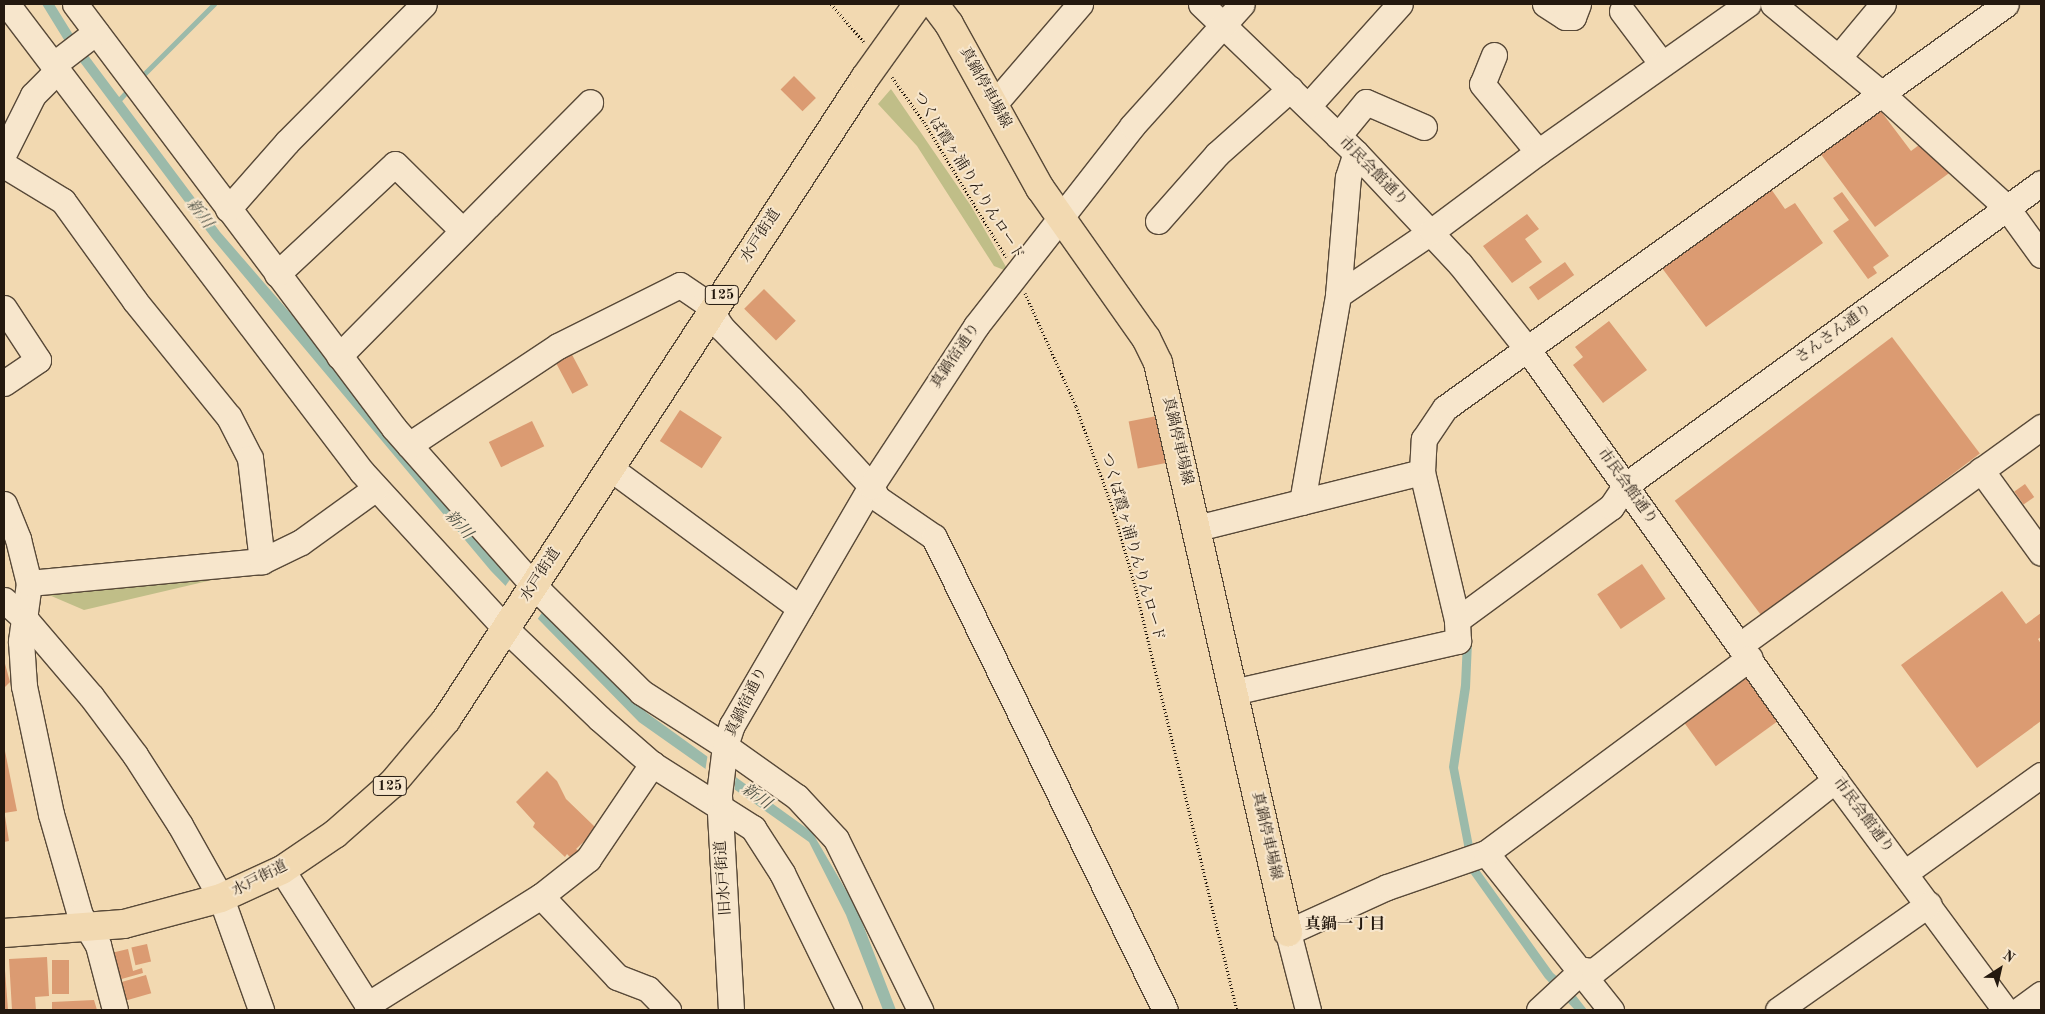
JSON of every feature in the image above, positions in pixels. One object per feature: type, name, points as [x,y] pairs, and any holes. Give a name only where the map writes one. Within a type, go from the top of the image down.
[{"type":"main road","name":"水戸街道","points":[[4,933],[88,929],[166,915],[220,898],[282,870],[335,834],[392,784],[446,720],[878,58],[918,4]]},
{"type":"main road","name":"真鍋停車場線","points":[[934,4],[949,24],[1040,188],[1146,338],[1158,362],[1288,932]]},
{"type":"street","points":[[7,4],[57,65],[376,488],[508,625],[652,764],[720,800],[753,828],[782,873],[849,1010]]},
{"type":"street","points":[[76,4],[92,35],[228,209],[339,356],[409,445],[532,588],[641,692],[724,754],[797,797],[836,839],[920,1010]]},
{"type":"street","points":[[228,209],[287,142],[424,4]]},
{"type":"street","points":[[994,104],[1080,4]]},
{"type":"street","name":"市民会館通り","points":[[1201,4],[1290,88],[1432,231],[1528,350],[1745,651],[1835,780],[1906,872],[2005,1010]]},
{"type":"street","name":"真鍋宿通り","points":[[724,754],[746,698],[871,486],[918,411],[1015,274],[1059,216],[1132,126],[1242,4]]},
{"type":"street","points":[[1308,106],[1400,4]]},
{"type":"street","points":[[1545,4],[1565,17],[1573,17],[1578,4]]},
{"type":"street","points":[[1338,295],[1432,231],[1538,152],[1748,4]]},
{"type":"street","points":[[1773,4],[1882,95],[2007,208],[2041,255]]},
{"type":"street","points":[[1838,58],[1883,4]]},
{"type":"street","points":[[1233,692],[1458,641],[1457,620],[1422,472],[1424,439],[1446,408],[2006,4]]},
{"type":"street","points":[[1622,11],[1662,64]]},
{"type":"street","points":[[4,153],[33,95],[57,65],[92,35]]},
{"type":"street","points":[[1494,55],[1482,84],[1538,152]]},
{"type":"street","points":[[1158,221],[1216,154],[1290,88]]},
{"type":"street","points":[[339,356],[590,102]]},
{"type":"street","points":[[1338,136],[1366,102],[1424,127]]},
{"type":"street","points":[[1302,502],[1338,295],[1347,219],[1348,177],[1356,153]]},
{"type":"street","points":[[277,274],[395,164],[463,231]]},
{"type":"street","points":[[4,166],[63,202],[135,301],[228,417],[250,458],[262,561]]},
{"type":"street","name":"さんさん通り","points":[[1457,620],[1611,507],[1626,485],[2041,182]]},
{"type":"street","points":[[409,445],[558,346],[680,284],[705,302],[722,328],[871,486],[878,498],[934,537],[1165,1010]]},
{"type":"street","points":[[4,308],[38,360],[4,383]]},
{"type":"street","points":[[1308,1010],[1288,932],[1387,887],[1486,853],[1745,651],[1981,470],[2041,427]]},
{"type":"street","points":[[610,468],[800,608]]},
{"type":"street","points":[[1981,470],[2041,553]]},
{"type":"street","points":[[1197,528],[1422,472]]},
{"type":"street","points":[[29,583],[262,561],[301,542],[376,488]]},
{"type":"street","points":[[4,504],[18,538],[29,583],[26,620],[21,641],[24,686],[51,814],[70,882],[88,929],[98,945],[115,1010]]},
{"type":"street","points":[[4,600],[26,620],[91,696],[135,755],[220,898],[261,1010]]},
{"type":"street","name":"旧水戸街道","points":[[724,754],[720,800],[731,1010]]},
{"type":"street","points":[[282,870],[369,1007],[541,896],[588,859],[652,764]]},
{"type":"street","points":[[1906,872],[2041,775]]},
{"type":"street","points":[[1539,1010],[1582,970],[1594,971],[1835,780]]},
{"type":"street","points":[[1486,853],[1582,970],[1611,1010]]},
{"type":"street","points":[[541,896],[617,977],[648,989],[668,1010]]},
{"type":"street","points":[[1778,1010],[1929,904]]},
{"type":"street","points":[[2019,1010],[2041,994]]},
{"type":"path","name":"つくば霞ヶ浦りんりんロード","points":[[831,4],[878,58],[930,130],[1015,274],[1076,406],[1114,512],[1135,586],[1237,1010]]},
{"type":"shaded area","points":[[891,89],[971,206],[1009,272],[994,266],[917,146],[878,104]]},
{"type":"shaded area","points":[[264,568],[84,610],[35,589]]},
{"type":"water","name":"新川","points":[[42,4],[54,4],[75,38],[220,232],[544,605],[647,713],[812,832],[857,909],[896,1010],[883,1010],[846,915],[809,842],[639,722],[491,571],[212,238],[66,43]]},
{"type":"water","points":[[1463,641],[1472,642],[1470,688],[1458,768],[1477,867],[1553,973],[1569,987],[1587,1010],[1575,1010],[1545,978],[1469,871],[1449,767],[1461,685]]},
{"type":"pier","points":[[514,574],[547,605],[537,620],[504,588]]},
{"type":"pier","points":[[708,753],[736,773],[734,793],[705,772]]},
{"type":"building","points":[[794,76],[816,98],[802,111],[781,89]]},
{"type":"building","points":[[1880,110],[1911,151],[1919,145],[1952,171],[1875,227],[1820,153]]},
{"type":"building","points":[[1771,189],[1785,209],[1795,203],[1823,243],[1706,327],[1662,268]]},
{"type":"building","points":[[1842,192],[1889,256],[1873,267],[1877,273],[1868,279],[1833,231],[1849,220],[1833,198]]},
{"type":"building","points":[[1527,214],[1539,229],[1525,239],[1542,262],[1512,283],[1483,246]]},
{"type":"building","points":[[1565,262],[1574,275],[1538,300],[1529,287]]},
{"type":"building","points":[[764,289],[796,321],[776,341],[744,309]]},
{"type":"building","points":[[1609,321],[1647,370],[1603,403],[1573,365],[1583,357],[1575,347]]},
{"type":"building","points":[[1892,337],[1980,454],[1763,617],[1675,501]]},
{"type":"building","points":[[569,349],[588,385],[572,394],[553,357]]},
{"type":"building","points":[[680,410],[722,437],[702,468],[660,441]]},
{"type":"building","points":[[1162,415],[1171,462],[1138,469],[1129,421]]},
{"type":"building","points":[[532,421],[544,446],[501,467],[489,442]]},
{"type":"building","points":[[2025,484],[2034,497],[2024,505],[2014,491]]},
{"type":"building","points":[[1642,564],[1665,599],[1621,629],[1597,594]]},
{"type":"building","points":[[2002,591],[2026,624],[2041,613],[2041,637],[2038,639],[2041,644],[2041,721],[1977,768],[1901,665]]},
{"type":"building","points":[[4,660],[10,682],[4,688]]},
{"type":"building","points":[[1746,670],[1781,719],[1716,766],[1680,718]]},
{"type":"building","points":[[4,746],[17,811],[4,813]]},
{"type":"building","points":[[547,771],[557,781],[566,799],[594,826],[594,832],[576,849],[579,851],[572,859],[567,854],[565,857],[533,827],[535,823],[516,802]]},
{"type":"building","points":[[4,817],[9,841],[4,842]]},
{"type":"building","points":[[147,944],[151,962],[135,965],[131,948]]},
{"type":"building","points":[[128,949],[133,971],[142,968],[143,973],[118,980],[111,953]]},
{"type":"building","points":[[47,957],[49,996],[35,997],[36,1010],[12,1010],[9,959]]},
{"type":"building","points":[[52,960],[69,960],[69,994],[52,994]]},
{"type":"building","points":[[5,970],[8,1010],[4,1010]]},
{"type":"building","points":[[146,975],[151,993],[123,1001],[118,983]]},
{"type":"building","points":[[94,1000],[97,1010],[52,1010],[52,1002]]},
{"type":"waterway","points":[[140,78],[214,4]]},
{"type":"waterway","points":[[117,102],[129,89]]},
{"type":"district","name":"真鍋一丁目","points":[[1345,925]]}]
